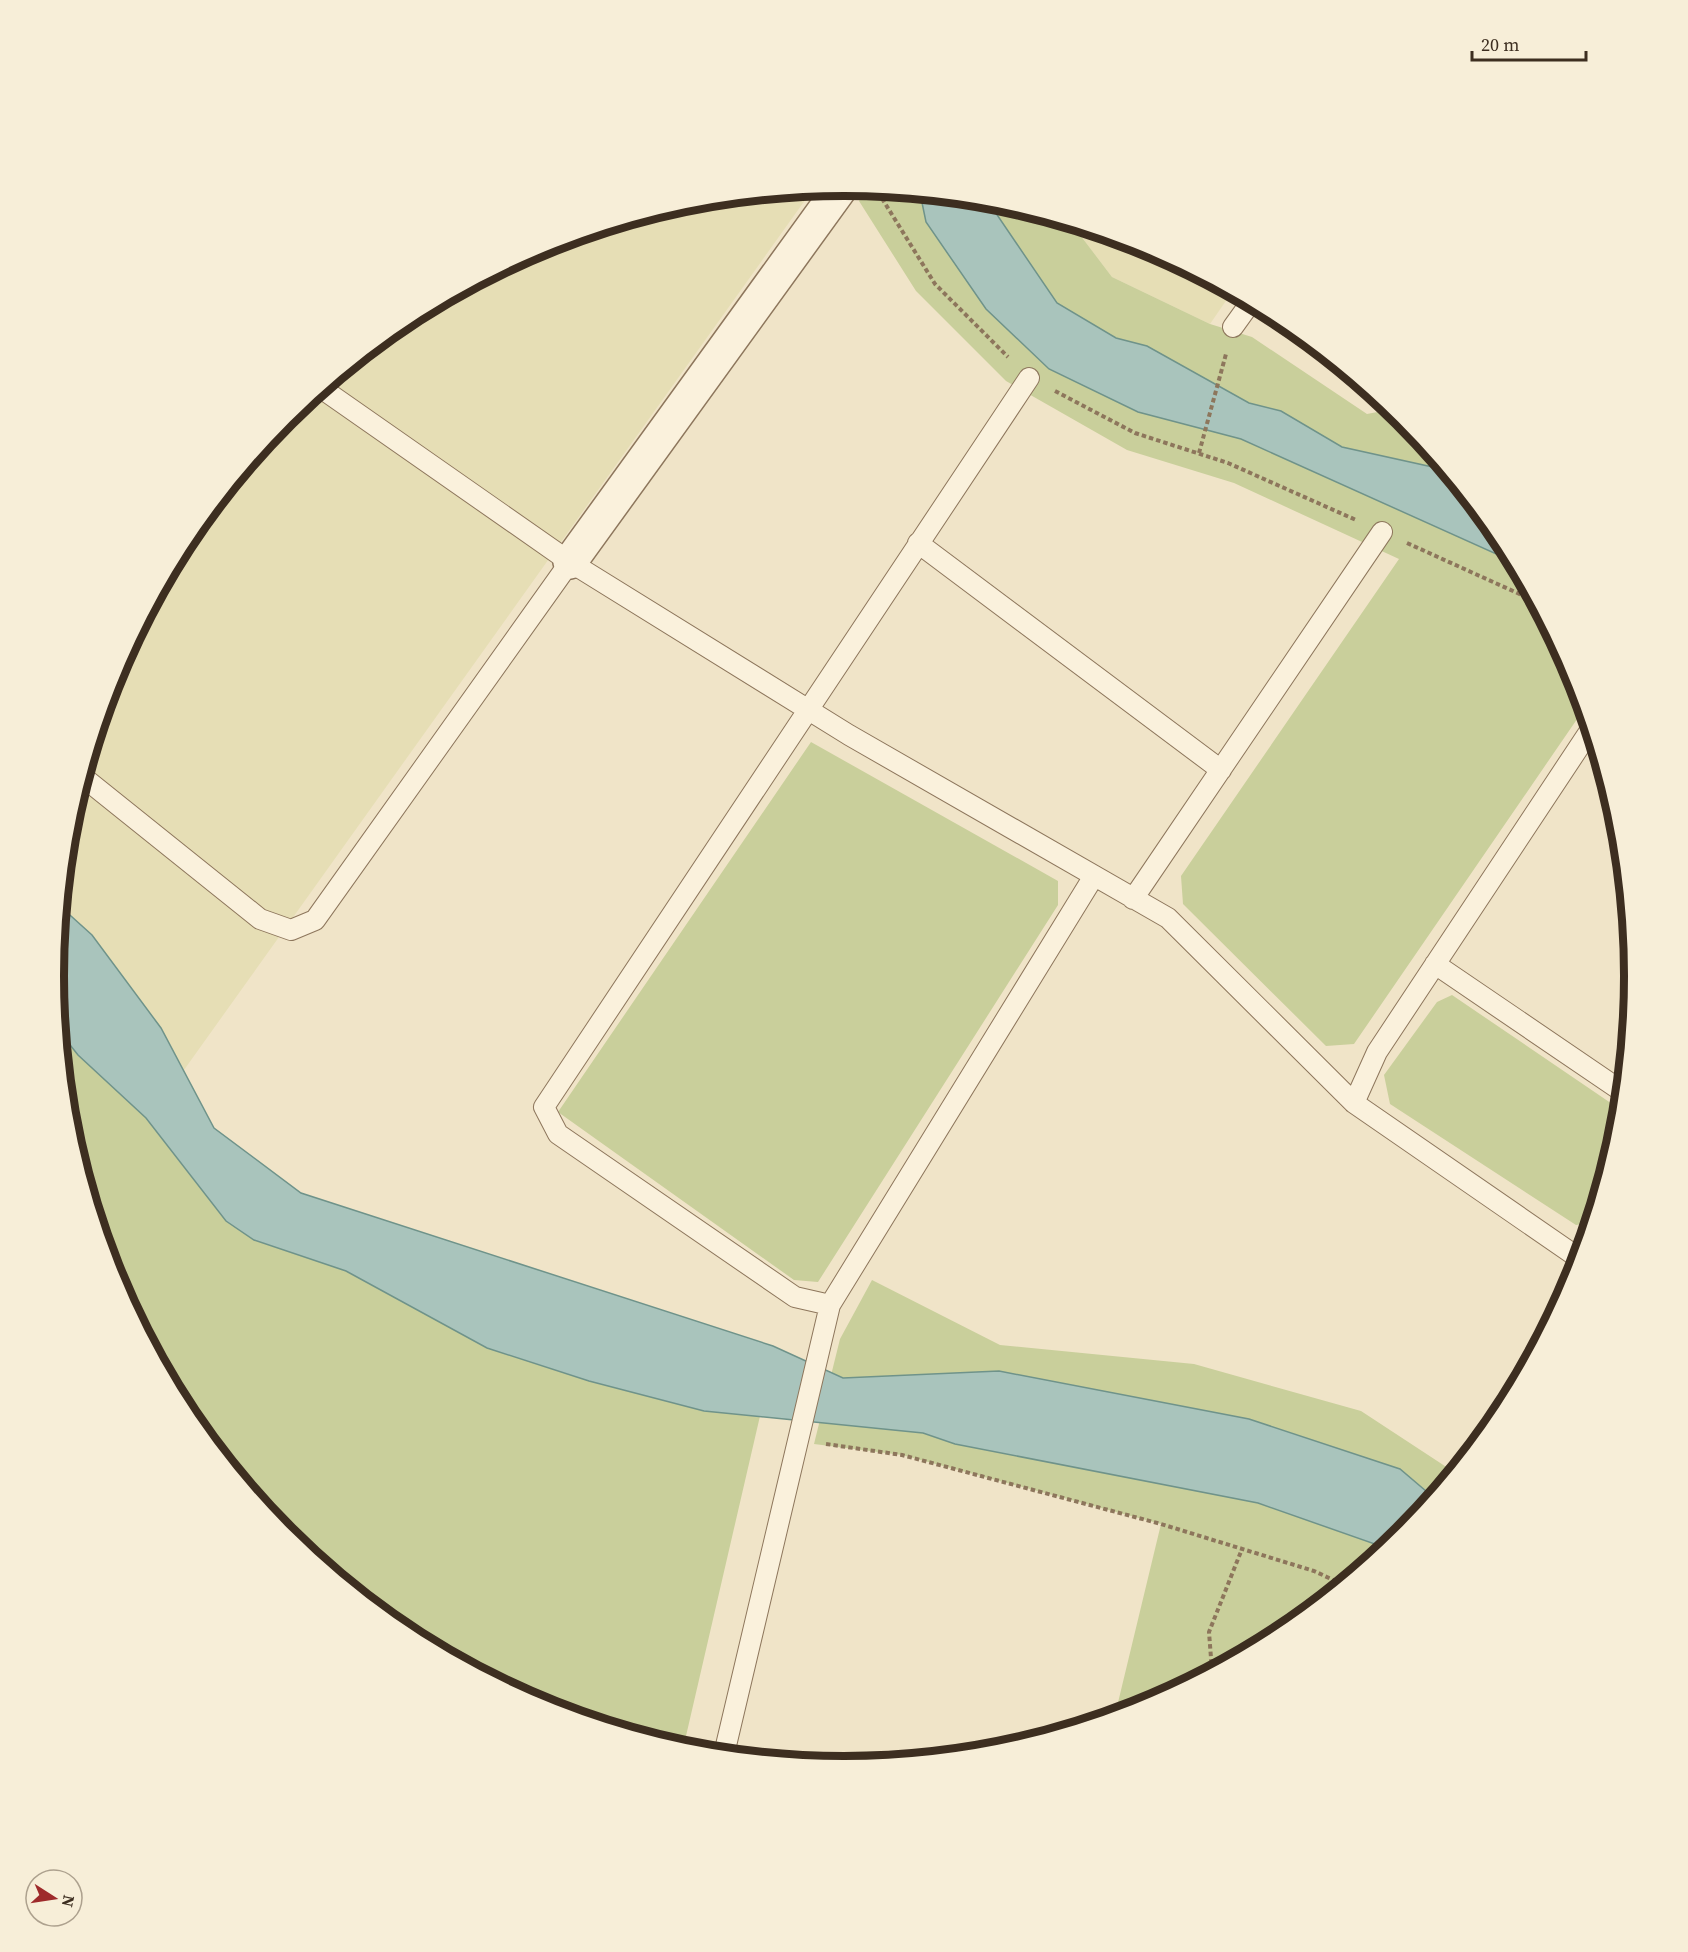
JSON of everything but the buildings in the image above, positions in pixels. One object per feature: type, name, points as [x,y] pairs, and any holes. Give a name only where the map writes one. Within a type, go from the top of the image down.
[{"type":"street","points":[[570,562],[834,196]]},
{"type":"lane","points":[[1233,327],[1246,309]]},
{"type":"lane","points":[[830,1305],[795,1297],[578,1148],[558,1134],[544,1107],[1029,378]]},
{"type":"lane","points":[[327,392],[570,562],[807,709],[1168,918],[1354,1103],[1572,1253]]},
{"type":"lane","points":[[1133,899],[1382,532]]},
{"type":"lane","points":[[918,543],[1221,770]]},
{"type":"lane","points":[[89,782],[260,919],[291,930],[315,920],[570,562]]},
{"type":"lane","points":[[1354,1103],[1377,1052],[1586,737]]},
{"type":"lane","points":[[726,1746],[830,1305],[1094,876]]},
{"type":"lane","points":[[1435,964],[1616,1087]]},
{"type":"path","points":[[882,197],[935,284],[1029,378],[1135,433],[1228,463],[1524,596]]},
{"type":"path","points":[[1199,453],[1233,327]]},
{"type":"path","points":[[798,1439],[902,1455],[1161,1524],[1314,1571],[1335,1581]]},
{"type":"path","points":[[1211,1663],[1209,1632],[1242,1549]]},
{"type":"shaded area","points":[[807,197],[184,1070],[161,1028],[92,935],[67,913],[71,874],[79,824],[91,774],[124,678],[169,586],[196,543],[258,462],[293,425],[330,390],[411,328],[499,277],[546,256],[593,238],[692,211],[742,203]]},
{"type":"shaded area","points":[[1079,233],[1142,256],[1228,298],[1210,324],[1112,277]]},
{"type":"green space","points":[[862,197],[946,203],[996,211],[1079,233],[1112,277],[1210,324],[1252,337],[1367,414],[1381,411],[1430,462],[1462,501],[1519,586],[1543,631],[1579,717],[1354,1044],[1326,1046],[1183,904],[1181,876],[1399,559],[1234,483],[1127,450],[1006,381],[916,291],[859,201]]},
{"type":"green space","points":[[811,742],[1058,881],[1058,905],[818,1282],[794,1280],[558,1112]]},
{"type":"green space","points":[[1452,995],[1613,1104],[1597,1178],[1583,1224],[1576,1225],[1390,1104],[1384,1075],[1437,1002]]},
{"type":"green space","points":[[67,1042],[78,1055],[146,1118],[226,1221],[254,1240],[346,1271],[488,1348],[589,1381],[704,1411],[760,1416],[685,1739],[593,1714],[499,1675],[454,1651],[369,1594],[330,1562],[258,1490],[196,1409],[145,1321],[106,1227],[79,1128]]},
{"type":"green space","points":[[872,1280],[1000,1345],[1194,1364],[1361,1411],[1448,1468],[1395,1527],[1319,1594],[1234,1651],[1189,1675],[1117,1705],[1161,1524],[902,1455],[814,1444],[840,1339]]},
{"type":"water","points":[[922,201],[994,211],[1057,303],[1116,338],[1147,346],[1249,403],[1281,411],[1342,447],[1434,467],[1462,501],[1500,556],[1241,439],[1138,412],[1049,369],[986,309],[926,222]]},
{"type":"water","points":[[67,913],[92,935],[161,1028],[214,1128],[301,1193],[773,1346],[843,1378],[999,1371],[1249,1419],[1400,1469],[1428,1492],[1376,1545],[1258,1503],[955,1444],[923,1433],[704,1411],[589,1381],[487,1348],[346,1271],[254,1240],[226,1221],[146,1118],[78,1055],[67,1042],[66,1027],[64,976]]}]
